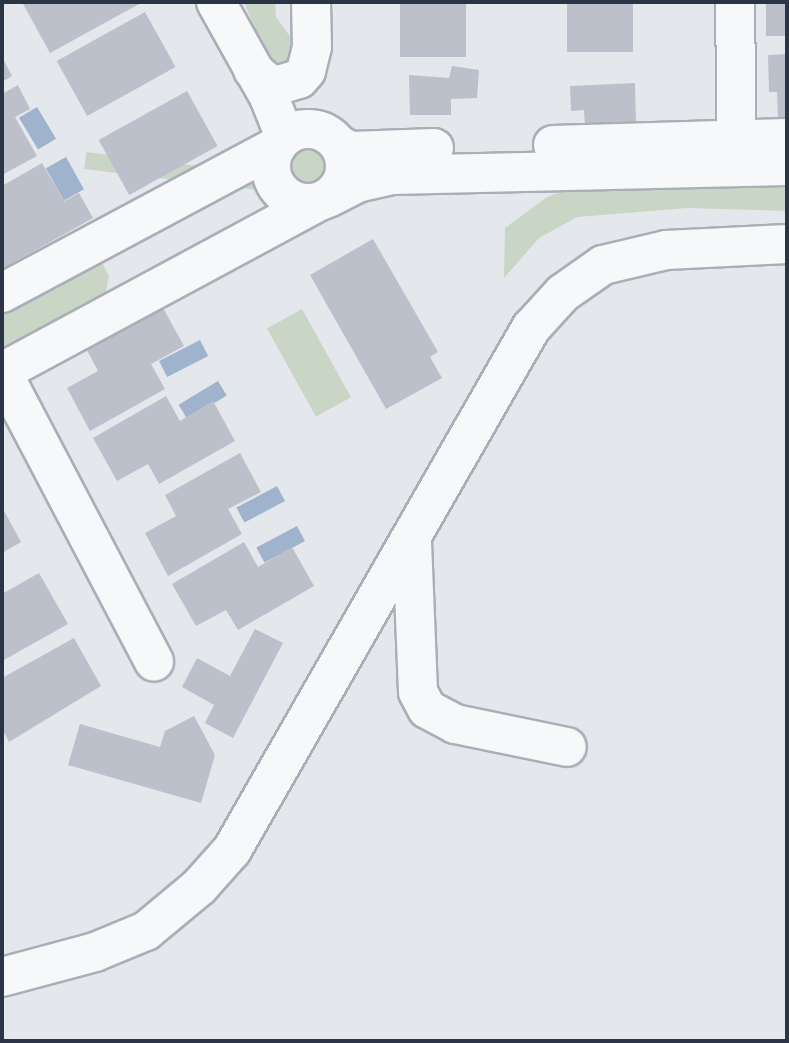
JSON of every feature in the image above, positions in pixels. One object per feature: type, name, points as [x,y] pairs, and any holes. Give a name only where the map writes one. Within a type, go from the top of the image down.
[{"type":"street","points":[[216,2],[253,70],[306,140],[345,168],[343,180],[322,200],[292,200],[274,182],[271,170],[306,140],[310,111],[311,2]]},
{"type":"street","points":[[735,2],[736,154]]},
{"type":"street","points":[[253,70],[268,83],[288,85],[306,71],[312,47]]},
{"type":"street","points":[[154,661],[2,372],[357,183],[392,175],[736,154],[787,138]]},
{"type":"street","points":[[2,293],[306,140],[351,151],[736,154],[787,166]]},
{"type":"street","points":[[2,977],[94,952],[146,931],[199,887],[232,850],[412,541],[531,328],[563,293],[603,265],[666,250],[787,244]]},
{"type":"street","points":[[412,541],[418,692],[426,709],[454,724],[568,747]]},
{"type":"green space","points":[[244,2],[275,2],[276,17],[294,42],[289,65],[271,68]]},
{"type":"green space","points":[[309,141],[326,148],[333,165],[326,182],[309,189],[292,182],[285,165],[292,148]]},
{"type":"green space","points":[[86,152],[257,173],[255,190],[84,169]]},
{"type":"green space","points":[[787,181],[787,211],[688,208],[577,217],[539,238],[504,278],[505,228],[547,197],[572,188]]},
{"type":"green space","points":[[100,259],[109,276],[105,297],[3,352],[2,312]]},
{"type":"green space","points":[[302,309],[351,397],[316,417],[267,328]]},
{"type":"water","points":[[37,107],[56,139],[38,150],[19,118]]},
{"type":"water","points":[[66,157],[84,189],[64,201],[46,168]]},
{"type":"water","points":[[200,340],[208,356],[167,377],[159,361]]},
{"type":"water","points":[[218,381],[227,396],[187,419],[179,405]]},
{"type":"water","points":[[277,486],[285,501],[244,523],[236,508]]},
{"type":"water","points":[[297,526],[305,541],[264,563],[256,548]]},
{"type":"building","points":[[22,2],[137,2],[139,4],[50,53]]},
{"type":"building","points":[[400,2],[466,2],[466,57],[400,57]]},
{"type":"building","points":[[567,2],[633,2],[633,52],[567,52]]},
{"type":"building","points":[[766,2],[787,2],[787,36],[766,36]]},
{"type":"building","points":[[145,12],[176,67],[87,116],[57,61]]},
{"type":"building","points":[[787,54],[787,121],[778,121],[777,92],[769,92],[768,55]]},
{"type":"building","points":[[2,57],[12,76],[2,82]]},
{"type":"building","points":[[452,66],[479,70],[477,98],[451,99],[451,115],[410,115],[409,75],[449,78]]},
{"type":"building","points":[[635,83],[636,124],[585,126],[584,110],[571,111],[570,86]]},
{"type":"building","points":[[18,85],[30,109],[15,117],[37,156],[2,175],[2,94]]},
{"type":"building","points":[[187,91],[218,146],[129,195],[99,140]]},
{"type":"building","points":[[42,163],[64,201],[79,193],[93,218],[2,269],[2,186]]},
{"type":"building","points":[[373,239],[438,352],[430,357],[442,378],[386,409],[310,275]]},
{"type":"building","points":[[163,308],[184,346],[151,364],[165,389],[90,431],[67,388],[98,371],[87,350]]},
{"type":"building","points":[[166,396],[180,421],[213,401],[235,441],[159,484],[148,464],[117,481],[93,438]]},
{"type":"building","points":[[240,453],[261,492],[228,509],[242,534],[168,576],[145,533],[176,516],[165,495]]},
{"type":"building","points":[[2,507],[21,542],[2,553]]},
{"type":"building","points":[[244,542],[258,567],[292,547],[314,586],[238,630],[226,610],[196,626],[172,584]]},
{"type":"building","points":[[39,573],[68,624],[2,661],[2,594]]},
{"type":"building","points":[[255,629],[283,643],[233,738],[205,723],[214,705],[182,687],[197,658],[230,676]]},
{"type":"building","points":[[74,638],[101,686],[9,742],[2,728],[2,678]]},
{"type":"building","points":[[194,716],[215,755],[201,803],[68,765],[80,724],[160,747],[165,731]]}]
